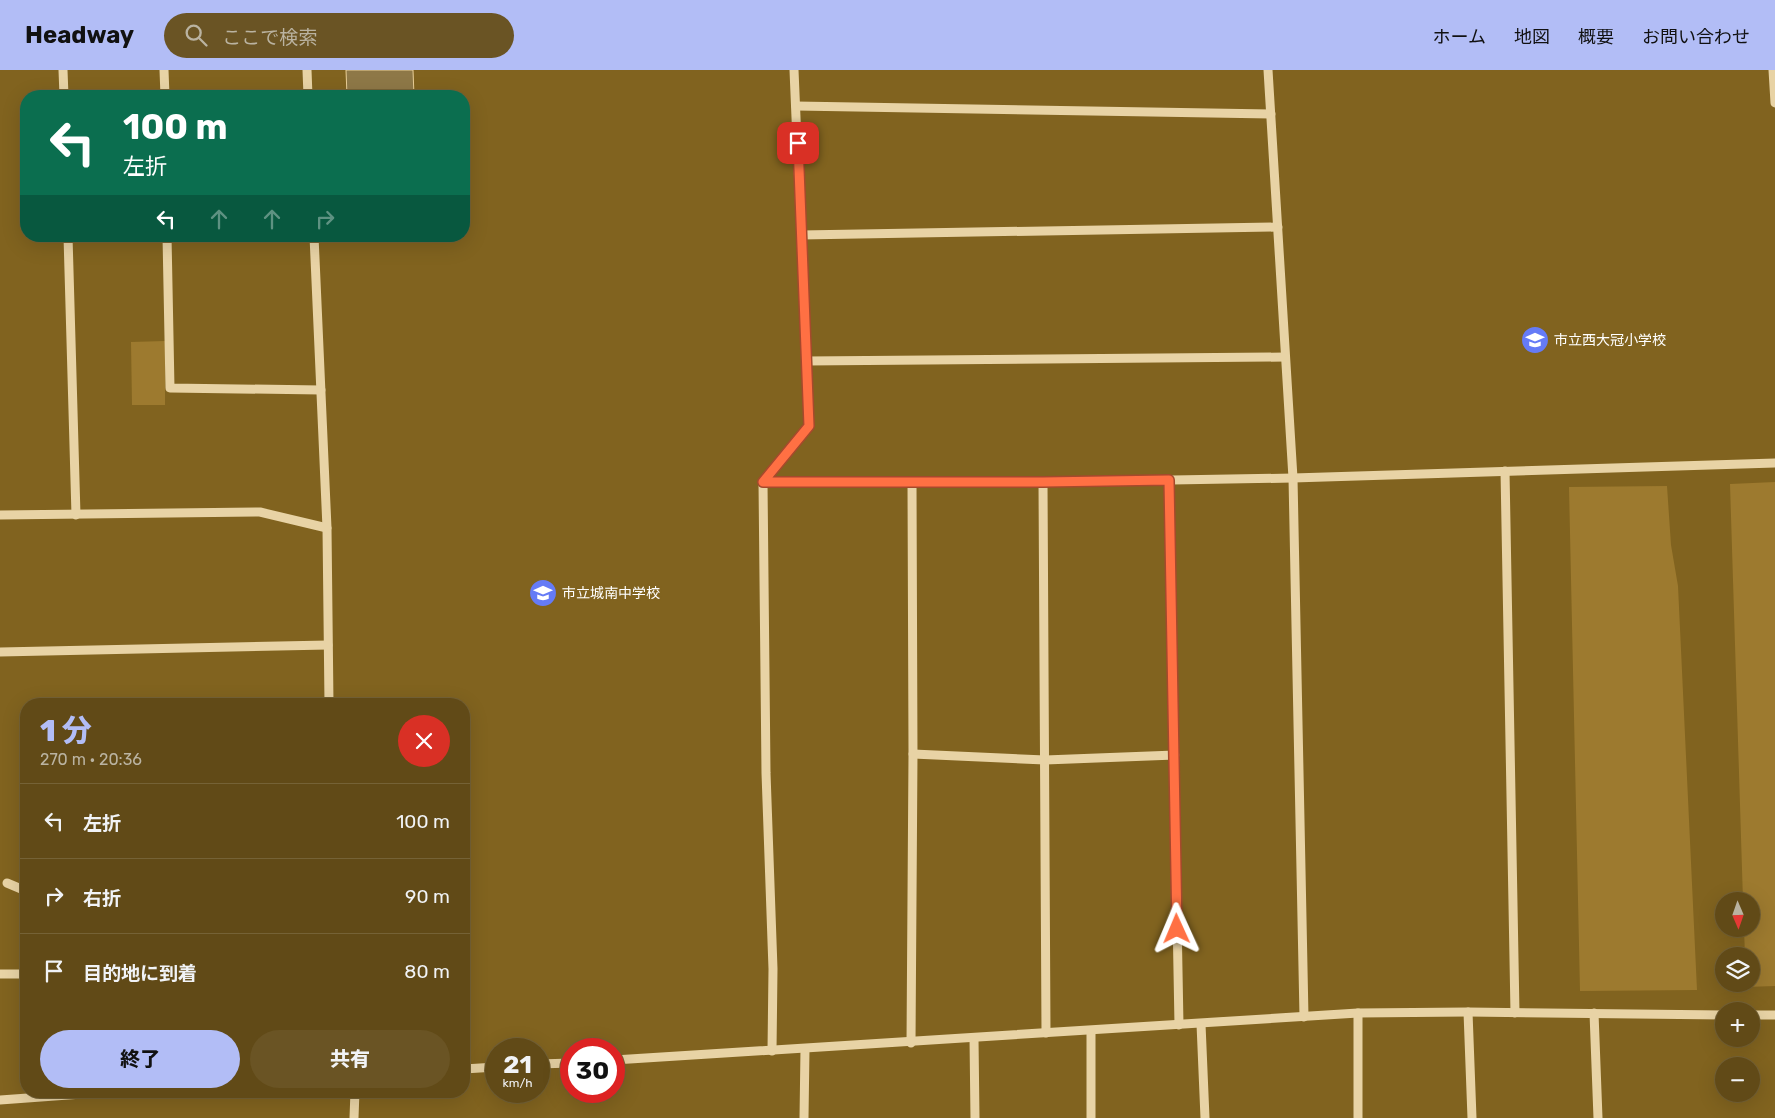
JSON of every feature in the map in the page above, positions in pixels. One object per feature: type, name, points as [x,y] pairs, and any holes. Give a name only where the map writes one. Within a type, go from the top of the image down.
[{"type":"street","points":[[63,70],[64,90]]},
{"type":"street","points":[[164,70],[165,90]]},
{"type":"street","points":[[306,70],[308,90]]},
{"type":"street","points":[[772,1051],[773,969],[766,773],[763,482],[809,426],[794,70]]},
{"type":"street","points":[[1268,70],[1293,478],[1304,1017]]},
{"type":"street","points":[[1774,70],[1775,103]]},
{"type":"street","points":[[796,106],[1271,114]]},
{"type":"street","points":[[801,235],[1278,227]]},
{"type":"street","points":[[68,242],[76,514]]},
{"type":"street","points":[[167,242],[170,388],[321,390]]},
{"type":"street","points":[[314,242],[327,528],[329,698]]},
{"type":"street","points":[[806,361],[1286,357]]},
{"type":"street","points":[[763,482],[1043,482],[1293,478],[1775,462]]},
{"type":"street","points":[[1505,472],[1515,1013]]},
{"type":"street","points":[[1169,480],[1179,1025]]},
{"type":"street","points":[[911,1042],[912,482]]},
{"type":"street","points":[[1043,482],[1046,1033]]},
{"type":"street","points":[[0,515],[260,512],[327,528]]},
{"type":"street","points":[[0,652],[328,645]]},
{"type":"street","points":[[913,754],[1045,760],[1175,756]]},
{"type":"street","points":[[6,884],[20,889]]},
{"type":"street","points":[[0,974],[20,974]]},
{"type":"street","points":[[1468,1012],[1472,1118]]},
{"type":"street","points":[[625,1059],[1358,1013],[1468,1012],[1715,1015]]},
{"type":"street","points":[[1358,1013],[1358,1118]]},
{"type":"street","points":[[1594,1013],[1598,1118]]},
{"type":"street","points":[[1760,1015],[1775,1015]]},
{"type":"street","points":[[1201,1024],[1205,1118]]},
{"type":"street","points":[[1091,1031],[1091,1118]]},
{"type":"street","points":[[974,1038],[975,1118]]},
{"type":"street","points":[[804,1118],[805,1049]]},
{"type":"street","points":[[470,1069],[485,1068]]},
{"type":"street","points":[[0,1100],[27,1098]]},
{"type":"street","points":[[354,1118],[355,1098]]},
{"type":"shaded area","points":[[346,70],[413,70],[414,90],[347,90]]},
{"type":"shaded area","points":[[165,341],[165,405],[132,405],[131,342]]},
{"type":"shaded area","points":[[1775,482],[1775,986],[1760,987],[1760,947],[1745,947],[1744,938],[1760,938],[1760,892],[1743,892],[1730,484]]},
{"type":"shaded area","points":[[1667,486],[1671,545],[1678,586],[1697,990],[1580,991],[1569,487]]},
{"type":"place","name":"市立西大冠小学校","points":[[1535,340]]},
{"type":"place","name":"市立城南中学校","points":[[543,593]]},
{"type":"route","points":[[798,143],[809,426],[763,482],[1169,480],[1177,929]]}]
